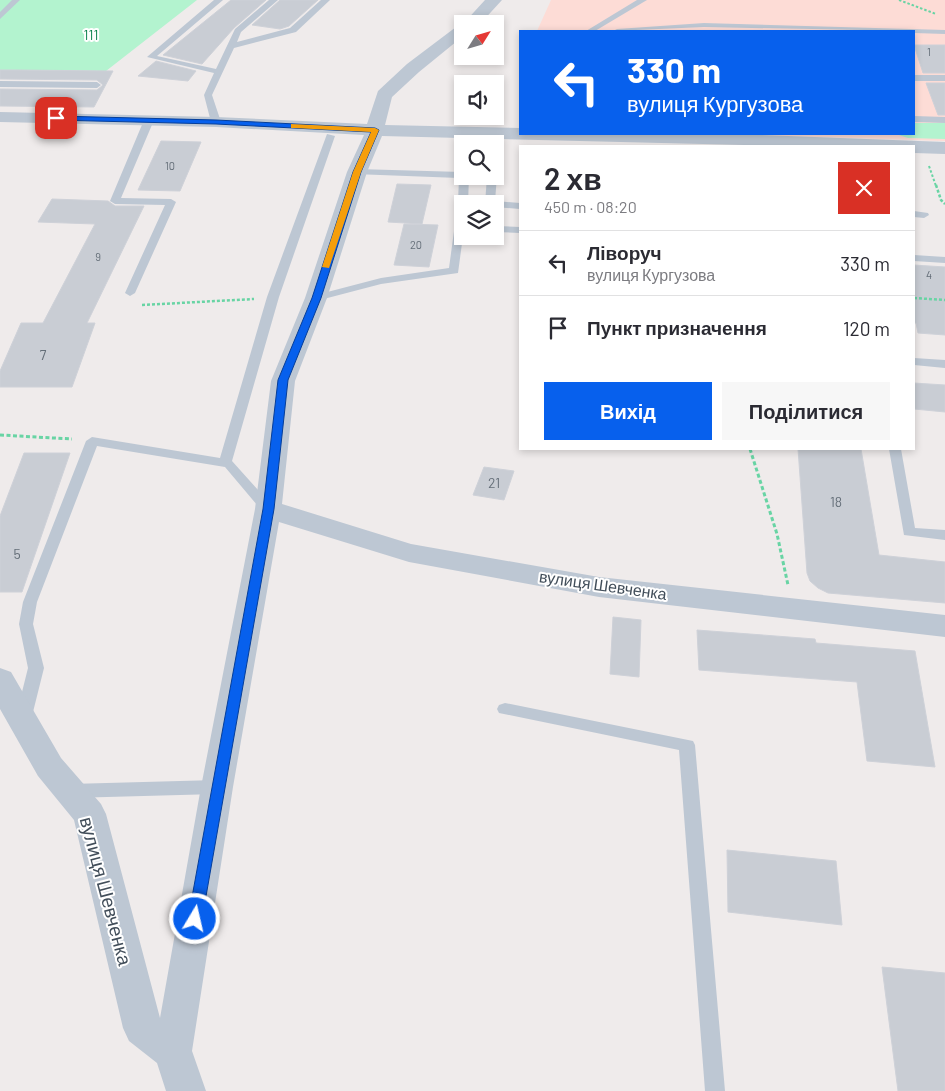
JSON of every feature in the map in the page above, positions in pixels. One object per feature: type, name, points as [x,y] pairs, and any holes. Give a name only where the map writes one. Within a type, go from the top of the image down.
[{"type":"street","points":[[480,15],[494,0]]},
{"type":"street","points":[[186,1091],[173,1051],[217,787],[268,509],[283,380],[316,298],[357,172],[375,130],[384,95],[413,68],[454,36]]},
{"type":"street","points":[[0,117],[216,122],[454,136]]},
{"type":"street","points":[[504,139],[762,140],[790,144],[849,145]]},
{"type":"street","points":[[915,146],[945,148]]},
{"type":"street","name":"вулиця Шевченка","points":[[268,509],[409,553],[599,587],[945,626]]},
{"type":"street","name":"вулиця Шевченка","points":[[0,680],[47,766],[66,792],[89,814],[142,1028],[173,1051]]},
{"type":"lane","points":[[0,16],[16,0]]},
{"type":"lane","points":[[219,0],[151,56],[219,72]]},
{"type":"lane","points":[[216,122],[208,95],[238,31],[274,0]]},
{"type":"lane","points":[[231,46],[294,30],[326,0]]},
{"type":"lane","points":[[592,30],[643,0]]},
{"type":"lane","points":[[642,30],[741,26],[877,30]]},
{"type":"lane","points":[[915,31],[945,32]]},
{"type":"lane","points":[[915,78],[945,78]]},
{"type":"lane","points":[[0,84],[97,86]]},
{"type":"lane","points":[[915,119],[945,120]]},
{"type":"lane","points":[[130,293],[171,202],[115,201],[149,120]]},
{"type":"lane","points":[[735,135],[762,140]]},
{"type":"lane","points":[[225,463],[273,297],[330,136]]},
{"type":"lane","points":[[357,172],[454,176]]},
{"type":"lane","points":[[504,205],[519,206]]},
{"type":"lane","points":[[504,229],[519,230]]},
{"type":"lane","points":[[316,298],[381,281],[454,271],[459,245]]},
{"type":"lane","points":[[915,258],[945,260]]},
{"type":"lane","points":[[915,362],[945,364]]},
{"type":"lane","points":[[23,721],[36,668],[26,624],[30,602],[92,441],[229,464],[268,509]]},
{"type":"lane","points":[[895,450],[909,532],[945,535]]},
{"type":"lane","points":[[505,709],[687,745],[715,1091]]},
{"type":"lane","points":[[66,792],[217,787]]},
{"type":"path","points":[[899,0],[937,15]]},
{"type":"path","points":[[928,163],[941,200],[945,204]]},
{"type":"path","points":[[130,293],[127,305],[273,297]]},
{"type":"path","points":[[915,298],[945,300]]},
{"type":"path","points":[[0,435],[92,441]]},
{"type":"path","points":[[750,450],[778,534],[789,591],[788,609]]},
{"type":"shaded area","points":[[551,0],[945,0],[945,141],[755,135],[915,135],[915,30],[537,30]]},
{"type":"green space","name":"111","points":[[0,0],[197,0],[106,71],[0,70]]},
{"type":"green space","points":[[915,123],[945,123],[945,139],[908,138],[899,135],[915,135]]},
{"type":"building","points":[[231,0],[266,0],[234,28],[202,64],[163,55]]},
{"type":"building","points":[[280,0],[318,0],[289,26],[280,29],[252,25]]},
{"type":"building","points":[[915,45],[945,45],[945,73],[923,73]]},
{"type":"building","points":[[156,61],[196,71],[188,81],[138,76]]},
{"type":"building","points":[[0,70],[113,71],[94,107],[0,106],[0,89],[97,90],[103,85],[97,80],[0,79]]},
{"type":"building","points":[[926,83],[945,83],[945,115],[938,115]]},
{"type":"building","points":[[161,141],[201,142],[180,191],[138,190]]},
{"type":"building","points":[[397,184],[431,185],[422,224],[388,222]]},
{"type":"building","points":[[52,199],[108,201],[115,206],[144,206],[87,323],[95,323],[72,387],[0,387],[0,371],[21,323],[43,323],[95,224],[38,222]]},
{"type":"building","points":[[404,224],[438,225],[429,267],[394,265]]},
{"type":"building","points":[[915,265],[945,267],[945,335],[918,333],[916,323]]},
{"type":"building","points":[[915,383],[945,385],[945,412],[915,409]]},
{"type":"building","points":[[798,450],[861,450],[879,555],[945,562],[945,603],[828,593],[810,581],[807,573]]},
{"type":"building","points":[[24,453],[70,453],[22,592],[0,592],[0,516]]},
{"type":"building","points":[[484,467],[514,471],[504,500],[473,495]]},
{"type":"building","points":[[613,617],[641,620],[639,677],[610,674]]},
{"type":"building","points":[[697,630],[815,639],[816,643],[915,651],[935,767],[867,761],[857,682],[699,670]]},
{"type":"building","points":[[727,850],[836,861],[842,925],[728,912]]},
{"type":"building","points":[[882,967],[945,973],[945,1091],[898,1091]]},
{"type":"slow traffic","points":[[294,126],[375,130],[357,172],[326,267]]},
{"type":"route","points":[[56,118],[216,122],[375,130],[357,172],[316,298],[283,380],[268,509],[195,919]]}]
